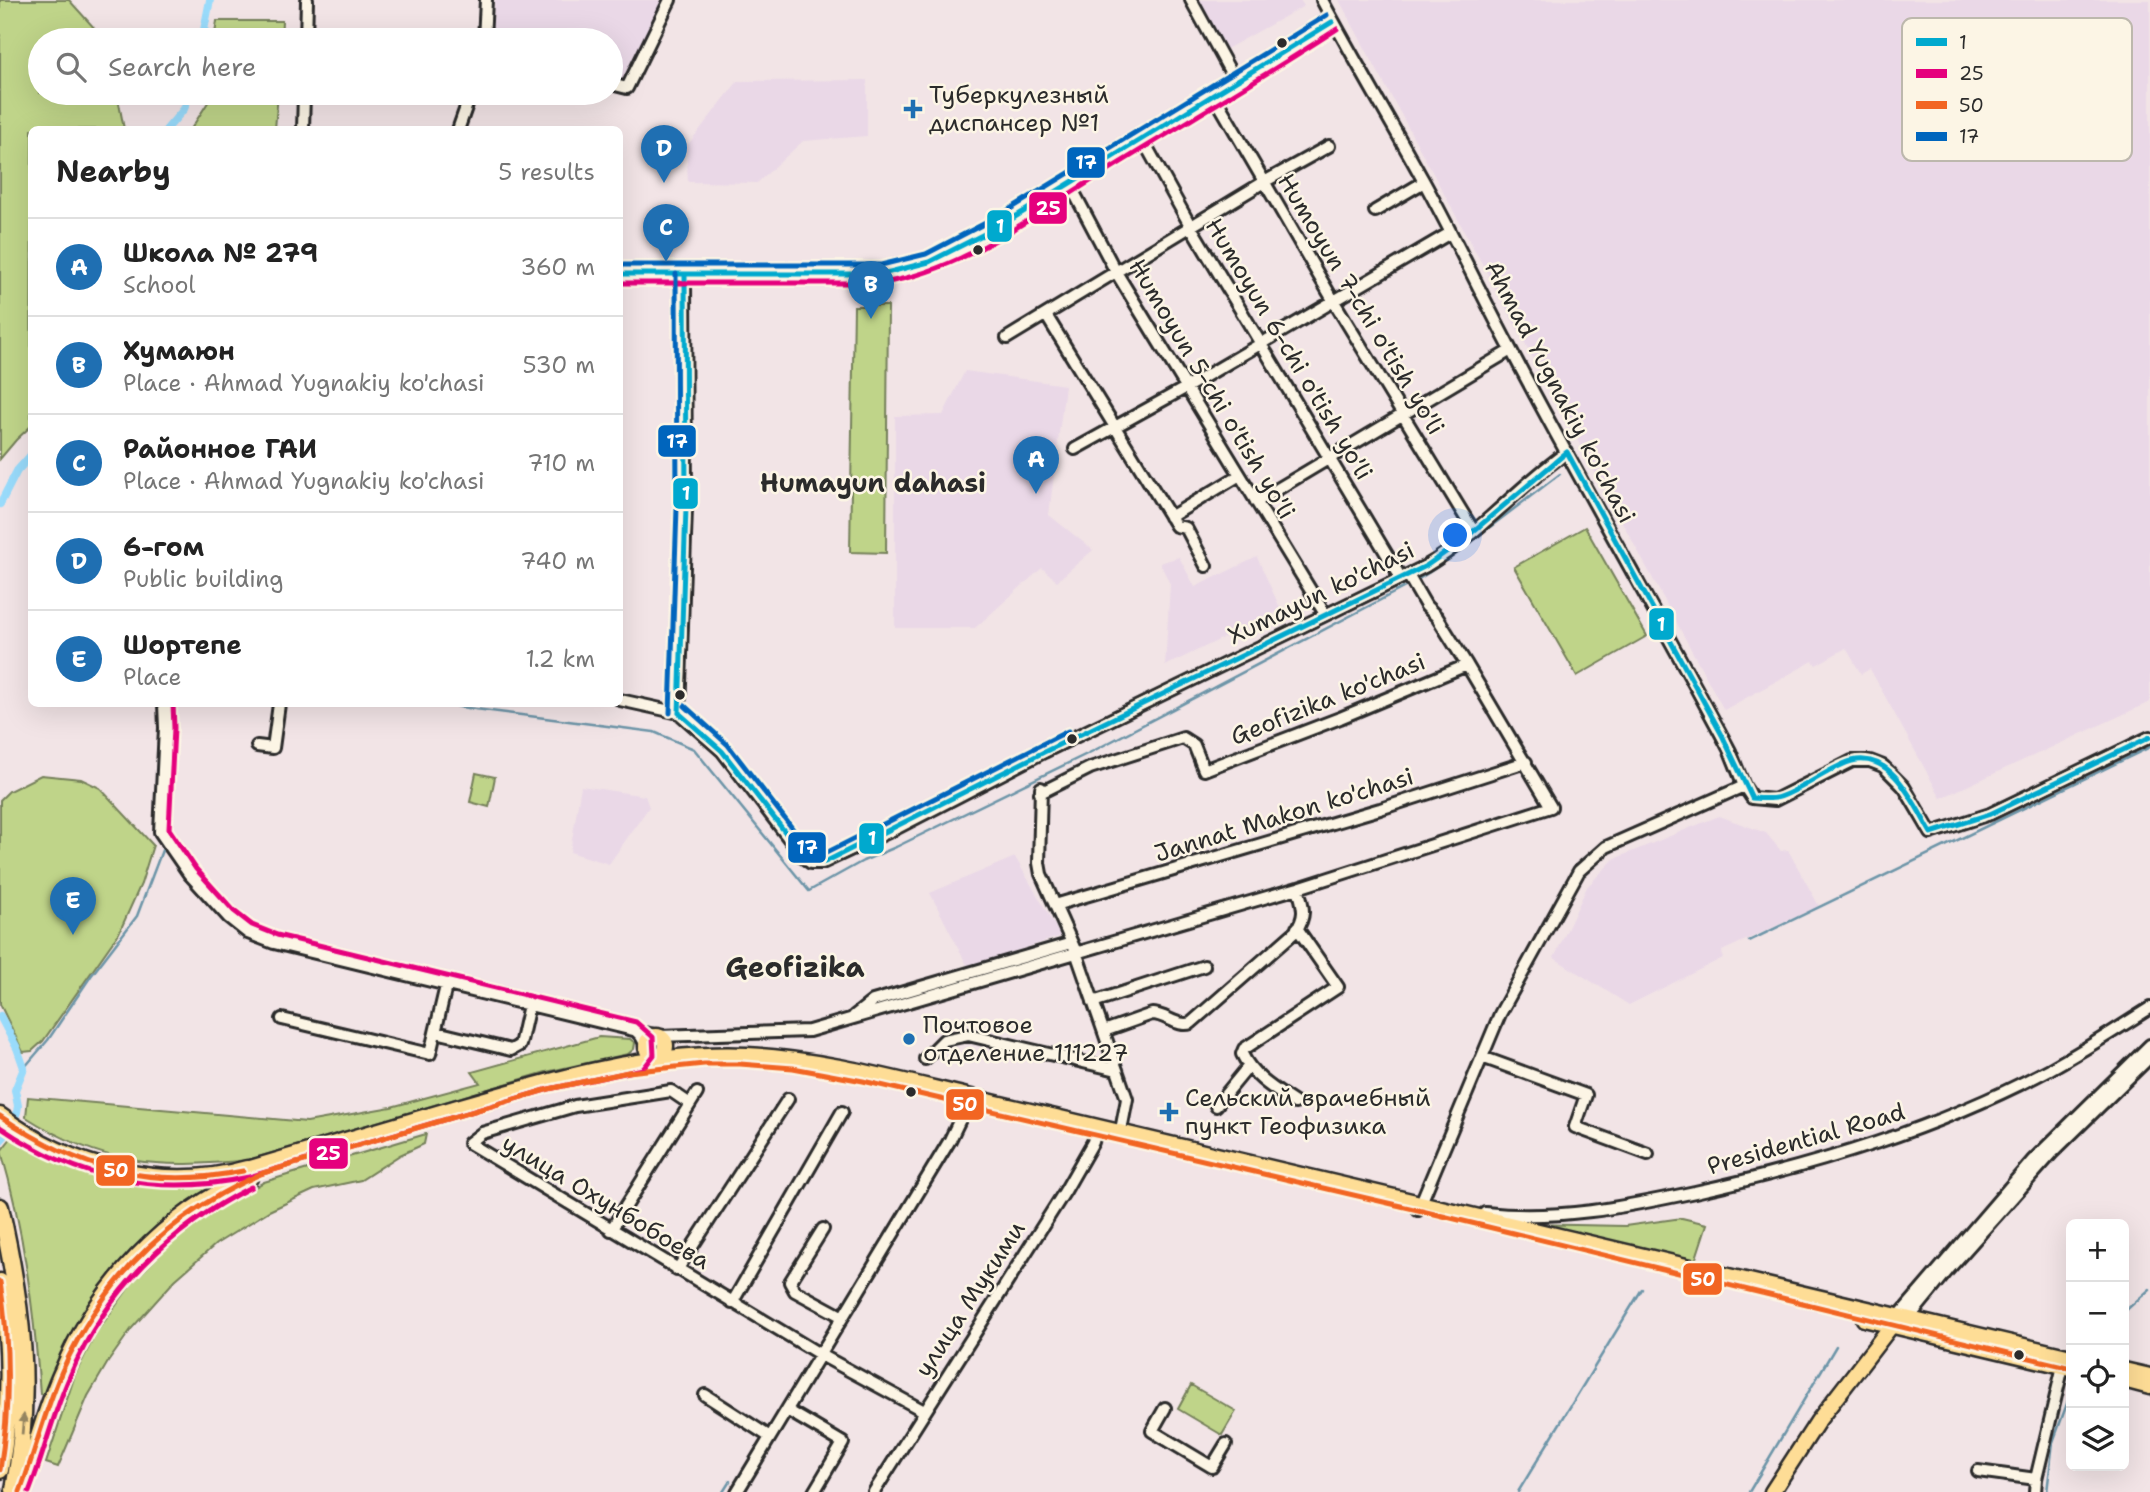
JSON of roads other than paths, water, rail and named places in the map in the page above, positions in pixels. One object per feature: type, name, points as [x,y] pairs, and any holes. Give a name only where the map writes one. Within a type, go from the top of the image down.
[{"type":"highway","points":[[3,1118],[19,1130],[77,1159],[130,1174],[169,1178],[248,1174]]},
{"type":"highway","points":[[20,1492],[63,1370],[85,1326],[109,1291],[138,1257],[188,1213],[248,1174]]},
{"type":"highway","points":[[0,1207],[19,1300],[25,1371],[23,1423],[13,1492]]},
{"type":"highway","points":[[0,1282],[8,1340],[9,1375],[0,1470]]},
{"type":"main road","points":[[248,1174],[598,1077],[657,1055],[749,1055],[805,1061],[1900,1322]]},
{"type":"main road","points":[[1419,1207],[1447,1209],[2066,1363]]},
{"type":"main road","points":[[1772,1492],[1818,1421],[1900,1322]]},
{"type":"main road","points":[[1780,1492],[1900,1322]]},
{"type":"main road","points":[[2129,1371],[2150,1376]]},
{"type":"main road","points":[[2129,1381],[2150,1387]]},
{"type":"street","points":[[306,28],[307,0]]},
{"type":"street","points":[[485,28],[486,0]]},
{"type":"street","points":[[623,87],[627,88],[670,0]]},
{"type":"street","points":[[1191,0],[1237,84]]},
{"type":"street","name":"Ahmad Yugnakiy ko'chasi","points":[[1322,0],[1466,259],[1511,350],[1730,751],[1744,786]]},
{"type":"street","points":[[623,274],[855,275],[907,271],[979,237],[1237,84],[1332,22]]},
{"type":"street","name":"Humoyun 7-chi o'tish yo'li","points":[[1215,97],[1402,417],[1473,530]]},
{"type":"street","points":[[303,126],[304,105]]},
{"type":"street","points":[[459,126],[467,105]]},
{"type":"street","name":"Humoyun 6-chi o'tish yo'li","points":[[1143,140],[1191,227],[1330,459],[1405,577],[1437,617],[1551,807],[1298,888]]},
{"type":"street","points":[[1007,338],[1264,182],[1329,146]]},
{"type":"street","points":[[1375,211],[1424,182]]},
{"type":"street","name":"Humoyun 5-chi o'tish yo'li","points":[[1069,183],[1116,272],[1325,614]]},
{"type":"street","points":[[1075,449],[1187,387],[1450,233]]},
{"type":"street","points":[[623,701],[679,713],[685,508],[685,274]]},
{"type":"street","points":[[1046,315],[1170,517],[1176,526],[1186,528],[1206,566]]},
{"type":"street","points":[[1256,502],[1511,350]]},
{"type":"street","name":"Xumayun ko'chasi","points":[[679,713],[722,751],[803,857],[815,863],[825,862],[1434,561],[1539,472],[1567,452]]},
{"type":"street","points":[[1170,517],[1240,475]]},
{"type":"street","name":"Geofizika ko'chasi","points":[[1055,905],[1039,863],[1041,789],[1090,768],[1183,738],[1194,744],[1204,771],[1467,665]]},
{"type":"street","points":[[164,707],[159,825],[163,838],[204,892],[237,925],[252,935],[274,943],[634,1030],[657,1055],[671,1039],[679,1036],[809,1031],[850,1019],[873,1001],[1298,888],[1304,911],[1303,922],[1187,1025],[1152,1014],[1104,1031]]},
{"type":"street","points":[[257,746],[273,748],[279,707]]},
{"type":"street","points":[[1419,1207],[1500,1014],[1578,871],[1605,847],[1744,786],[1752,797],[1775,800],[1852,761],[1870,761],[1883,766],[1903,787],[1931,833],[1990,814],[2150,737]]},
{"type":"street","name":"Jannat Makon ko'chasi","points":[[1055,905],[1380,809],[1525,762]]},
{"type":"street","points":[[1055,905],[1074,948],[1127,1099],[1122,1125]]},
{"type":"street","points":[[1295,1102],[1267,1085],[1248,1067],[1242,1054],[1244,1049],[1338,987],[1297,928]]},
{"type":"street","points":[[1093,1002],[1204,966]]},
{"type":"street","points":[[282,1019],[430,1054],[446,986]]},
{"type":"street","points":[[436,1032],[511,1050],[520,1045],[529,1005]]},
{"type":"street","name":"Presidential Road","points":[[1447,1209],[1515,1215],[1582,1214],[1720,1187],[1821,1161],[1894,1137],[1977,1104],[2050,1069],[2150,1008]]},
{"type":"street","points":[[925,1059],[944,1040],[968,1035],[1117,1070]]},
{"type":"street","points":[[1900,1322],[2033,1160],[2150,1045]]},
{"type":"street","points":[[1482,1057],[1586,1095],[1575,1127],[1648,1154]]},
{"type":"street","points":[[1900,1322],[2053,1152],[2150,1057]]},
{"type":"street","points":[[1216,1106],[1248,1067]]},
{"type":"street","name":"улица Охунбобоева","points":[[690,1104],[671,1091],[575,1106],[482,1133],[469,1143],[732,1303],[924,1411]]},
{"type":"street","points":[[611,1230],[697,1093]]},
{"type":"street","points":[[677,1270],[788,1099]]},
{"type":"street","points":[[737,1492],[950,1140],[966,1100]]},
{"type":"street","points":[[732,1303],[842,1112]]},
{"type":"street","name":"улица Мукими","points":[[874,1492],[1065,1191],[1086,1155],[1096,1131]]},
{"type":"street","points":[[822,1229],[790,1282],[795,1290],[843,1317]]},
{"type":"street","points":[[2035,1492],[2036,1479],[2066,1374]]},
{"type":"street","points":[[705,1395],[770,1437]]},
{"type":"street","points":[[1165,1408],[1152,1431],[1212,1467],[1226,1444]]},
{"type":"street","points":[[787,1410],[843,1443],[814,1492]]},
{"type":"street","points":[[1978,1471],[2036,1479]]},
{"type":"waterway","points":[[204,28],[210,0]]},
{"type":"waterway","points":[[169,126],[186,105]]},
{"type":"waterway","points":[[0,504],[17,471],[28,459]]},
{"type":"waterway","points":[[1414,582],[1560,474]]},
{"type":"waterway","points":[[460,707],[654,732],[694,749],[809,891],[863,861],[1093,751],[1409,585]]},
{"type":"waterway","points":[[167,835],[171,823],[175,715]]},
{"type":"waterway","points":[[1749,941],[2150,747]]},
{"type":"waterway","points":[[24,1068],[48,1040],[91,976],[137,916],[164,845]]},
{"type":"waterway","points":[[0,1016],[24,1068],[15,1090],[17,1112],[8,1132],[0,1141]]},
{"type":"waterway","points":[[1518,1492],[1642,1289]]},
{"type":"waterway","points":[[2129,1308],[2150,1289]]},
{"type":"waterway","points":[[1749,1492],[1836,1346]]},
{"type":"waterway","points":[[2047,1492],[2053,1442],[2066,1407]]},
{"type":"waterway","points":[[723,1492],[730,1481]]},
{"type":"place","name":"Туберкулезный диспансер №1","points":[[913,109]]},
{"type":"place","name":"6-гом","points":[[664,183]]},
{"type":"place","name":"Районное ГАИ","points":[[666,262]]},
{"type":"place","name":"Хумаюн","points":[[871,319]]},
{"type":"place","name":"Школа № 279","points":[[1036,494]]},
{"type":"place","name":"Шортепе","points":[[73,935]]},
{"type":"place","name":"Почтовое отделение 111227","points":[[909,1039]]},
{"type":"place","name":"Сельский врачебный пункт Геофизика","points":[[1169,1112]]},
{"type":"district","name":"Humayun dahasi","points":[[873,483]]},
{"type":"district","name":"Geofizika","points":[[795,967]]}]
